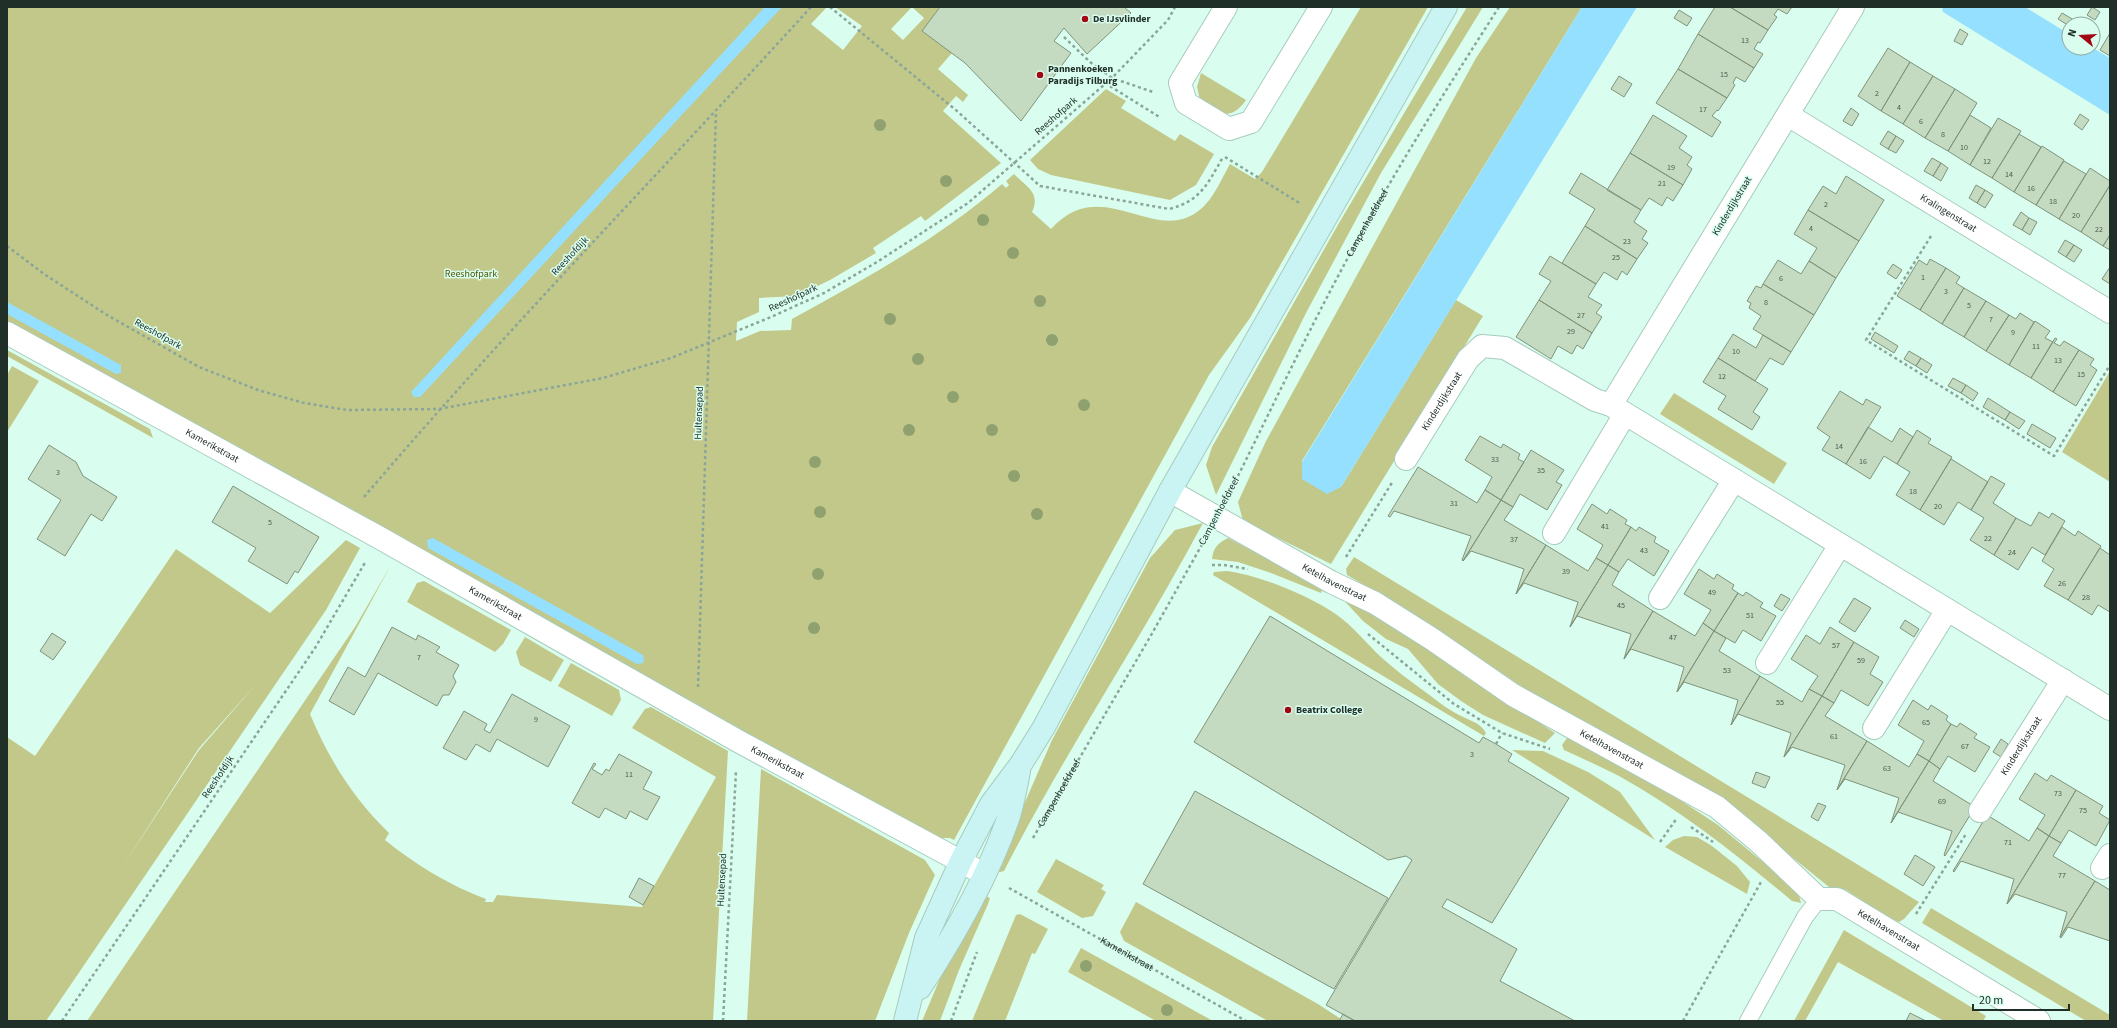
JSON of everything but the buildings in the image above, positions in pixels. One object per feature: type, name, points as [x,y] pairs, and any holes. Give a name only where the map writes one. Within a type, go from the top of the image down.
[{"type":"street","points":[[1226,7],[1180,83],[1186,103],[1229,129],[1251,122],[1321,7]]},
{"type":"street","points":[[908,1011],[926,938],[961,861],[991,804],[1021,764],[1048,720],[1170,491],[1446,7]]},
{"type":"street","name":"Kinderdijkstraat","points":[[1554,533],[1618,409],[1788,115],[1853,7]]},
{"type":"street","name":"Kralingenstraat","points":[[1788,115],[2110,312]]},
{"type":"street","name":"Kamerikstraat","points":[[7,333],[380,538],[738,741],[984,874]]},
{"type":"street","name":"Kinderdijkstraat","points":[[1406,459],[1468,359],[1482,346],[1505,348],[1595,400],[1618,409],[2062,680],[2107,701]]},
{"type":"street","points":[[1660,598],[1734,480]]},
{"type":"street","name":"Ketelhavenstraat","points":[[1170,491],[1331,582],[1375,603],[1432,639],[1512,695],[1717,807],[1759,842],[1820,899],[1837,899],[2039,1021]]},
{"type":"street","points":[[1768,663],[1840,544]]},
{"type":"street","points":[[1874,728],[1947,610]]},
{"type":"street","name":"Kinderdijkstraat","points":[[1980,811],[2062,680]]},
{"type":"street","points":[[908,1011],[947,946],[984,874],[1008,819],[1021,764]]},
{"type":"lane","points":[[1748,1021],[1805,917],[1820,899]]},
{"type":"path","name":"Reeshofdijk","points":[[345,520],[439,409],[716,112],[811,7]]},
{"type":"path","points":[[830,7],[919,79],[996,147],[1016,162],[1040,186],[1170,209],[1186,204],[1205,188],[1223,156]]},
{"type":"path","name":"Reeshofpark","points":[[7,246],[44,274],[107,315],[199,367],[258,390],[304,403],[347,410],[439,409],[603,378],[671,358],[709,342],[817,296],[878,262],[968,203],[1016,162],[1112,78],[1168,20],[1175,7]]},
{"type":"path","name":"Campenhoefdreef","points":[[1030,845],[1217,518],[1360,234],[1415,140],[1499,7]]},
{"type":"path","points":[[1064,37],[1090,62],[1112,78],[1155,93],[1180,83]]},
{"type":"path","name":"Hultensepad","points":[[692,714],[696,706],[700,678],[716,112]]},
{"type":"path","points":[[1946,211],[1866,340],[2054,456],[2110,364]]},
{"type":"path","points":[[1331,582],[1406,459]]},
{"type":"path","name":"Reeshofdijk","points":[[62,1021],[315,648],[380,538]]},
{"type":"path","points":[[1496,744],[1502,732]]},
{"type":"path","name":"Hultensepad","points":[[723,1021],[738,741]]},
{"type":"path","points":[[1902,938],[1980,811]]},
{"type":"path","points":[[1660,842],[1677,817]]},
{"type":"path","points":[[1005,893],[1011,882]]},
{"type":"path","points":[[1683,1021],[1761,882]]},
{"type":"path","name":"Kamerikstraat","points":[[1008,887],[1246,1021]]},
{"type":"path","points":[[951,1021],[980,946]]},
{"type":"green space","points":[[7,7],[827,7],[811,24],[843,50],[862,26],[835,7],[912,7],[940,7],[922,31],[952,53],[938,69],[968,95],[963,102],[956,96],[943,111],[1001,163],[925,221],[921,216],[873,248],[876,253],[830,280],[797,296],[759,298],[759,312],[737,322],[736,341],[760,331],[791,330],[792,319],[847,289],[927,240],[978,204],[1002,184],[1006,188],[1009,185],[1006,181],[1014,174],[1034,195],[1035,200],[1032,212],[1051,229],[1070,214],[1089,207],[1108,207],[1145,217],[1163,220],[1180,220],[1197,212],[1212,197],[1230,164],[1255,179],[1262,172],[1361,7],[1428,7],[1250,318],[1209,375],[954,840],[950,838],[935,838],[7,322]],"holes":[[[912,7],[924,18],[903,40],[891,29]]]},
{"type":"green space","points":[[1467,7],[1483,7],[1381,173],[1306,313],[1216,495],[1206,465],[1212,447],[1339,223]]},
{"type":"green space","points":[[1510,7],[1582,7],[1302,461],[1306,481],[1324,491],[1341,487],[1456,300],[1483,316],[1331,564],[1243,521],[1238,502],[1266,441],[1476,58]]},
{"type":"green space","points":[[1201,73],[1246,100],[1235,112],[1229,114],[1224,114],[1213,109],[1200,100],[1197,87]]},
{"type":"green space","points":[[1106,89],[1126,101],[1121,108],[1175,141],[1180,134],[1214,154],[1196,185],[1170,200],[1051,175],[1038,169],[1030,160]]},
{"type":"green space","points":[[7,350],[150,429],[153,438],[7,356]]},
{"type":"green space","points":[[12,366],[39,381],[7,432],[7,375]]},
{"type":"green space","points":[[2110,371],[2110,482],[2062,452]]},
{"type":"green space","points":[[1674,393],[1787,463],[1774,484],[1660,414]]},
{"type":"green space","points":[[1203,523],[1179,567],[1052,783],[1004,871],[1000,872],[996,869],[1052,740],[1150,558],[1175,530]]},
{"type":"green space","points":[[1228,538],[1323,588],[1321,593],[1271,573],[1238,562],[1212,559],[1217,546]]},
{"type":"green space","points":[[346,540],[360,548],[326,610],[46,1021],[7,1021],[7,737],[35,756],[176,549],[270,613]],"holes":[[[258,682],[199,750],[121,869],[199,748]]]},
{"type":"green space","points":[[1354,557],[1919,902],[1904,919],[1899,922],[1889,918],[1846,890],[1829,887],[1766,836],[1531,693],[1414,614],[1347,575],[1346,569]]},
{"type":"green space","points":[[391,565],[310,714],[334,763],[365,807],[389,833],[385,840],[409,858],[446,881],[486,899],[485,902],[493,902],[497,895],[642,907],[716,777],[632,728],[645,709],[651,707],[728,751],[713,1021],[87,1021],[355,627]]},
{"type":"green space","points":[[1227,571],[1240,573],[1284,587],[1326,608],[1349,624],[1381,657],[1402,674],[1450,710],[1481,726],[1486,733],[1484,736],[1213,575],[1214,572]]},
{"type":"green space","points":[[424,581],[511,630],[503,644],[495,652],[407,602],[417,583]]},
{"type":"green space","points":[[1338,594],[1392,626],[1555,733],[1545,743],[1483,715],[1461,701],[1438,684],[1408,649],[1386,639],[1363,621]]},
{"type":"green space","points":[[525,637],[564,660],[551,682],[520,665],[516,652]]},
{"type":"green space","points":[[571,663],[619,690],[621,700],[612,716],[558,686]]},
{"type":"green space","points":[[1567,738],[1668,792],[1718,825],[1798,891],[1801,903],[1792,901],[1730,850],[1665,804],[1619,776],[1564,750],[1562,745]]},
{"type":"green space","points":[[1512,750],[1543,751],[1588,772],[1620,792],[1655,840]]},
{"type":"green space","points":[[761,769],[925,860],[935,875],[909,933],[875,1021],[747,1021]]},
{"type":"green space","points":[[1684,836],[1697,837],[1712,846],[1737,866],[1750,882],[1747,894],[1665,847],[1673,840]]},
{"type":"green space","points":[[1056,859],[1104,885],[1101,889],[1106,892],[1093,916],[1082,918],[1037,892]]},
{"type":"green space","points":[[983,895],[990,898],[988,904],[959,970],[940,1021],[922,1021],[947,962]]},
{"type":"green space","points":[[1136,902],[1318,1004],[1344,1021],[1268,1021],[1124,941],[1120,932]]},
{"type":"green space","points":[[1931,908],[2110,1015],[2110,1021],[2086,1021],[1922,923]]},
{"type":"green space","points":[[1020,914],[1048,929],[1035,954],[1032,953],[1005,1021],[972,1021],[1016,915]]},
{"type":"green space","points":[[1844,930],[1986,1016],[1983,1021],[1944,1021],[1838,962],[1805,1021],[1794,1021]]},
{"type":"green space","points":[[1081,948],[1213,1021],[1156,1021],[1068,972]]},
{"type":"water","points":[[765,7],[782,7],[420,397],[414,397],[411,392]]},
{"type":"water","points":[[1582,7],[1637,7],[1341,487],[1327,494],[1302,479],[1302,462]]},
{"type":"water","points":[[1942,7],[2025,7],[2061,29],[2061,56],[2101,56],[2101,53],[2110,58],[2110,115],[1943,12]]},
{"type":"water","points":[[7,302],[121,365],[121,373],[116,374],[7,314]]},
{"type":"water","points":[[433,538],[643,655],[643,663],[637,664],[428,548],[427,540]]},
{"type":"place","name":"De IJsvlinder","points":[[1085,19]]},
{"type":"place","name":"Pannenkoeken Paradijs Tilburg","points":[[1040,75]]},
{"type":"place","name":"Beatrix College","points":[[1288,710]]}]
